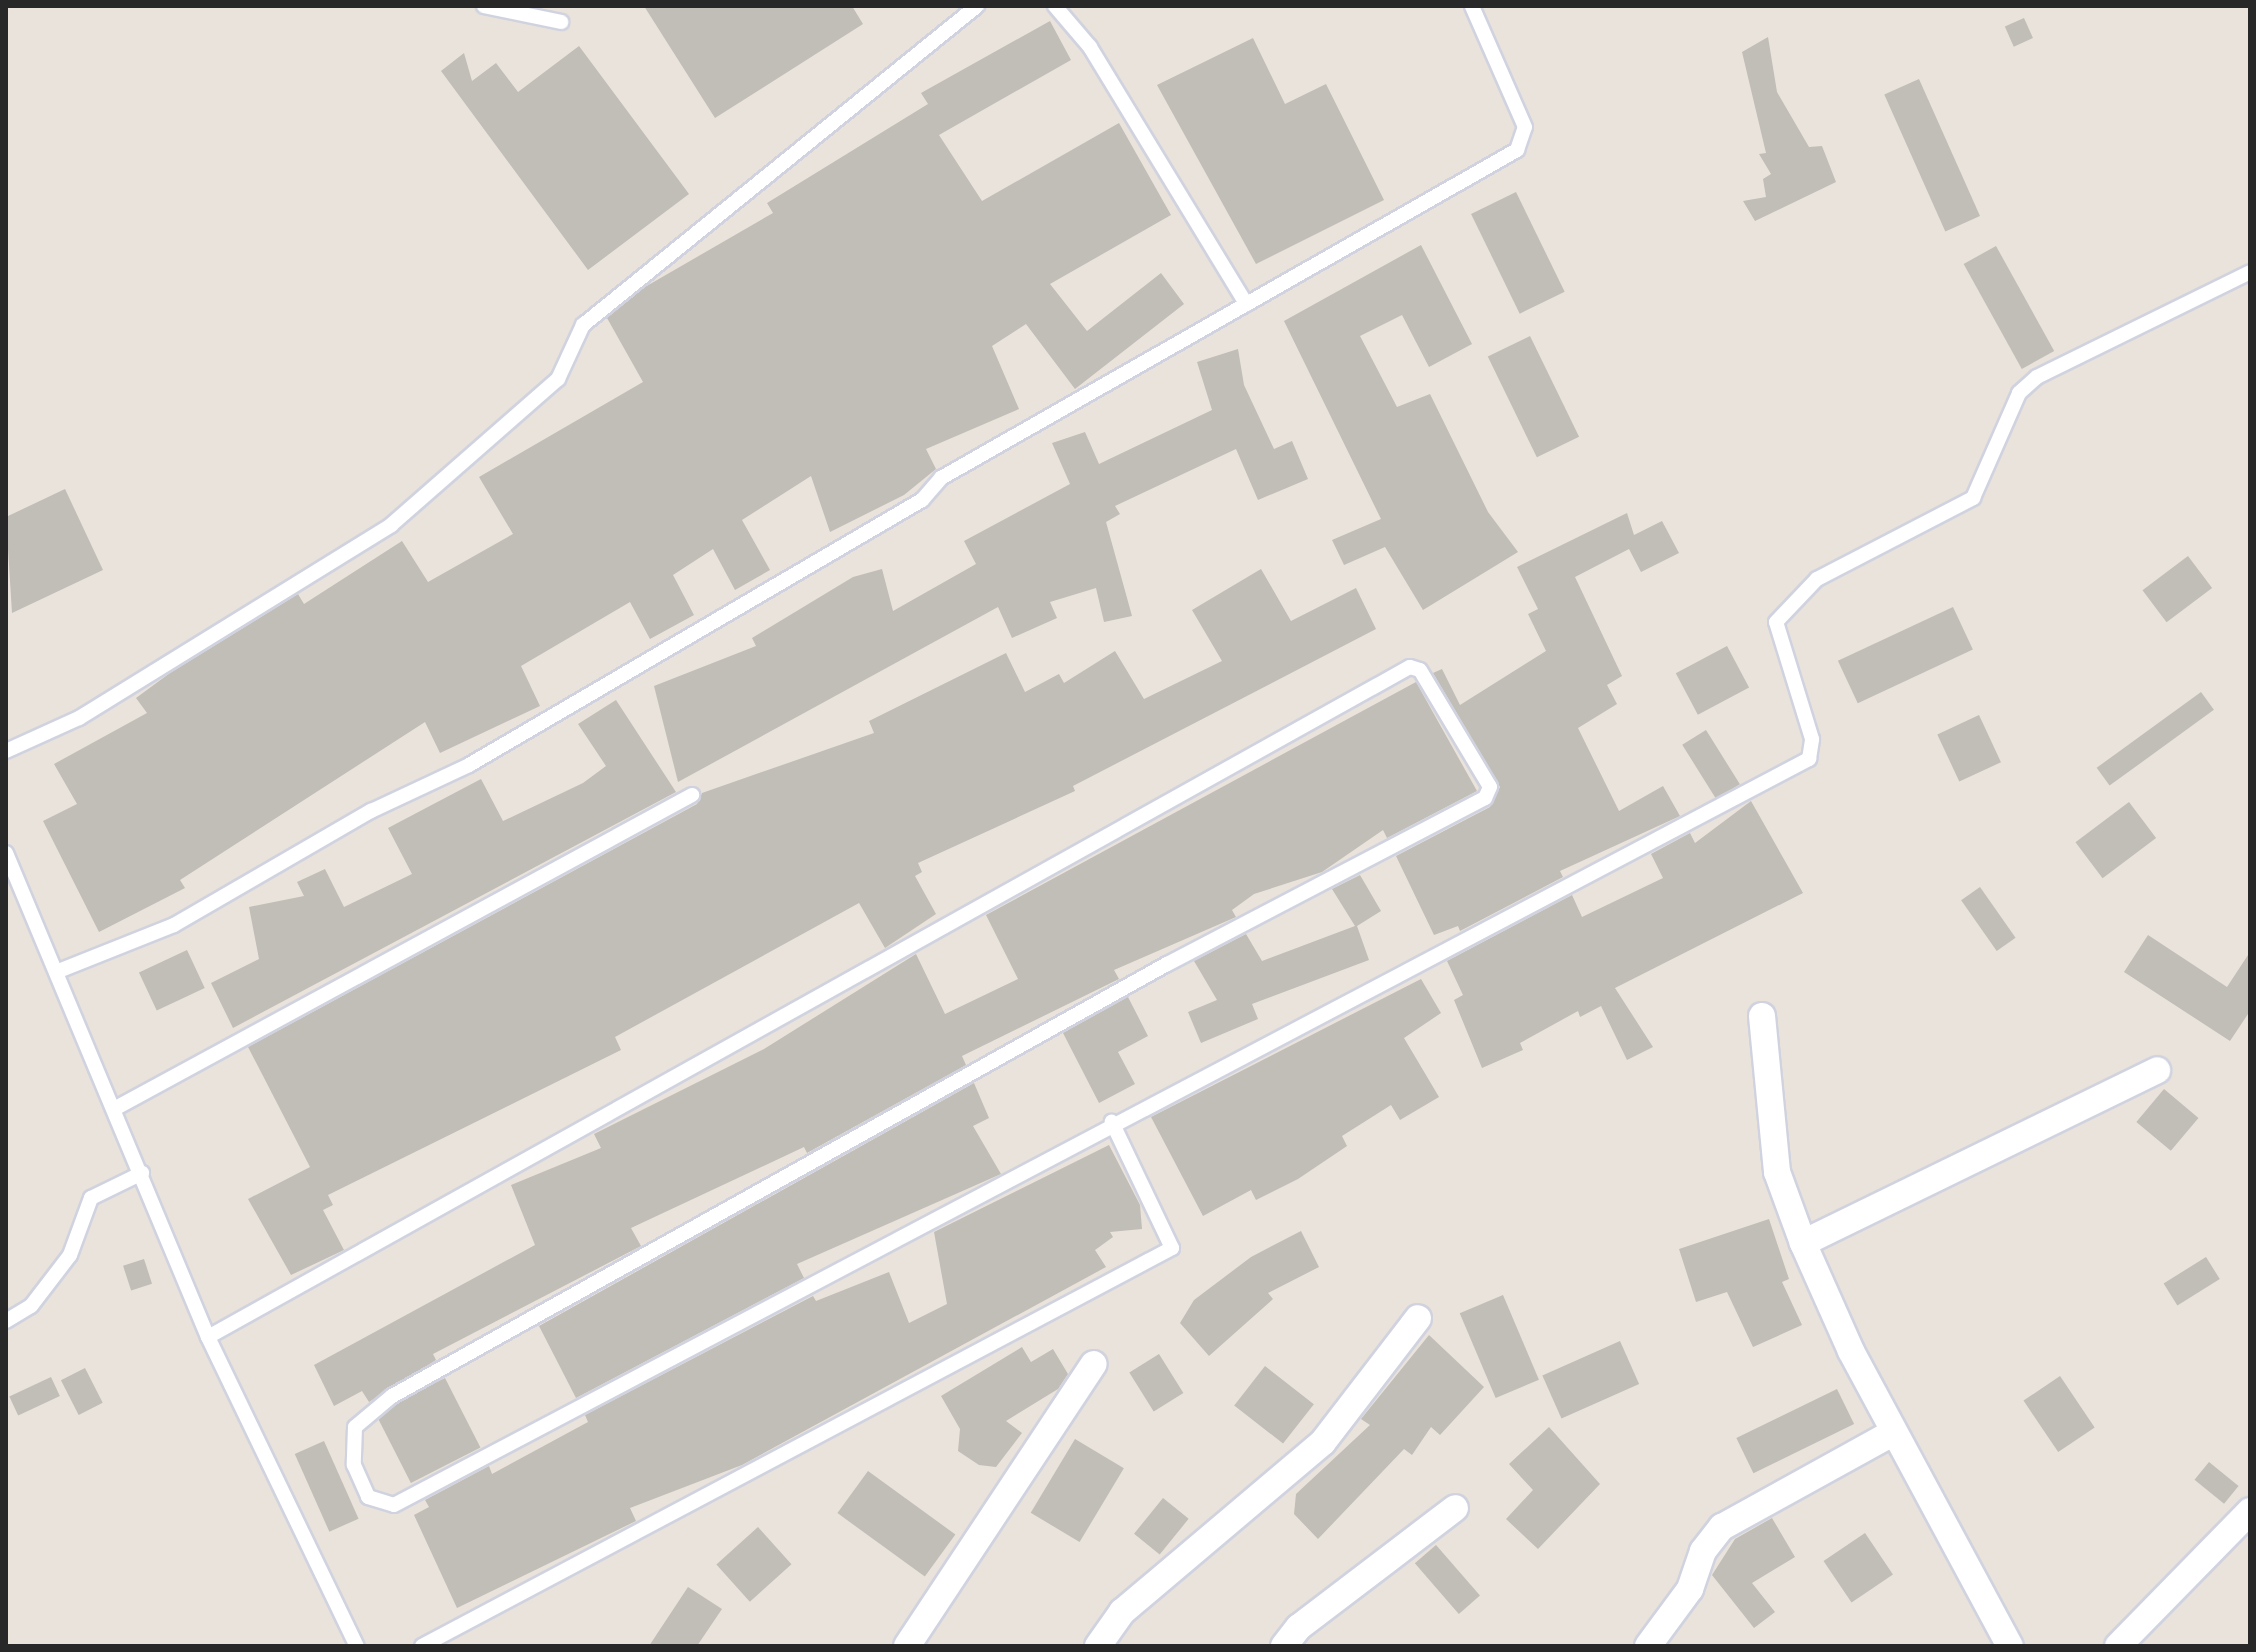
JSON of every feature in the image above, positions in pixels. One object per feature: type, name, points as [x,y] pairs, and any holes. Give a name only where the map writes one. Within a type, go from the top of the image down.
[{"type":"street","points":[[1762,1016],[1777,1172],[1803,1243],[1894,1432],[2010,1646]]},
{"type":"street","points":[[1803,1243],[2157,1070]]},
{"type":"street","points":[[1098,1646],[1122,1612],[1323,1442],[1418,1318]]},
{"type":"street","points":[[907,1646],[1094,1364]]},
{"type":"street","points":[[1648,1646],[1690,1589],[1703,1551],[1722,1527],[1894,1432]]},
{"type":"street","points":[[1284,1646],[1299,1627],[1455,1508]]},
{"type":"street","points":[[2118,1646],[2250,1511]]},
{"type":"lane","points":[[484,6],[561,22]]},
{"type":"lane","points":[[6,751],[79,718],[391,525],[558,379],[583,325],[977,6]]},
{"type":"lane","points":[[1055,6],[1090,47],[1246,304]]},
{"type":"lane","points":[[56,972],[174,925],[371,811],[469,765],[908,508],[941,478],[1525,140],[1472,6]]},
{"type":"lane","points":[[208,1337],[1410,667],[1420,670],[1490,787],[1485,798],[1167,964],[392,1396],[355,1427],[354,1465],[368,1497],[394,1505],[1112,1122],[1809,759],[1812,739],[1776,622],[1817,579],[1973,498],[2019,393],[2037,377],[2250,272]]},
{"type":"lane","points":[[114,1109],[692,795]]},
{"type":"lane","points":[[6,853],[208,1337],[357,1646]]},
{"type":"lane","points":[[422,1646],[1172,1248],[1112,1122]]},
{"type":"lane","points":[[6,1321],[31,1306],[70,1255],[91,1198],[142,1173]]},
{"type":"building","points":[[644,6],[852,6],[863,24],[715,118]]},
{"type":"building","points":[[2024,18],[2033,38],[2014,47],[2005,27]]},
{"type":"building","points":[[1050,21],[1071,60],[939,135],[982,201],[1119,123],[1171,215],[1050,284],[1087,331],[1161,273],[1184,304],[1075,389],[1026,324],[992,346],[1019,409],[926,449],[936,469],[904,495],[830,532],[811,476],[742,520],[770,570],[735,590],[713,549],[673,575],[694,615],[650,639],[630,602],[521,666],[540,706],[440,753],[425,722],[180,880],[185,888],[99,932],[43,821],[77,804],[54,764],[147,713],[136,698],[170,673],[298,594],[304,604],[402,541],[428,582],[513,534],[479,477],[643,382],[607,318],[645,287],[773,213],[767,203],[928,104],[921,93]]},
{"type":"building","points":[[1768,37],[1777,92],[1809,147],[1822,146],[1836,182],[1755,221],[1743,201],[1766,197],[1763,179],[1771,174],[1759,154],[1766,153],[1742,52]]},
{"type":"building","points":[[1253,38],[1285,104],[1326,84],[1384,200],[1256,264],[1157,85]]},
{"type":"building","points":[[579,46],[689,194],[588,270],[441,71],[464,53],[472,81],[496,63],[518,92]]},
{"type":"building","points":[[1919,79],[1980,216],[1945,231],[1884,94]]},
{"type":"building","points":[[1516,192],[1565,292],[1520,314],[1471,214]]},
{"type":"building","points":[[1421,245],[1472,344],[1429,367],[1402,315],[1360,336],[1397,407],[1430,394],[1488,512],[1518,552],[1423,610],[1385,547],[1344,565],[1332,540],[1381,519],[1284,321]]},
{"type":"building","points":[[1996,246],[2054,351],[2022,369],[1964,264]]},
{"type":"building","points":[[1530,336],[1579,437],[1537,457],[1488,357]]},
{"type":"building","points":[[1238,349],[1244,385],[1274,449],[1292,441],[1308,479],[1258,500],[1236,449],[1115,506],[1120,514],[1106,522],[1132,616],[1104,622],[1096,588],[1050,602],[1057,618],[1012,638],[998,607],[678,782],[654,686],[756,646],[752,638],[853,577],[882,569],[893,611],[976,564],[964,541],[1070,484],[1052,443],[1085,432],[1099,464],[1212,410],[1197,362]]},
{"type":"building","points":[[65,489],[103,570],[12,613],[6,517]]},
{"type":"building","points":[[1627,513],[1634,535],[1662,521],[1679,553],[1641,572],[1629,549],[1575,577],[1622,676],[1607,685],[1617,704],[1578,728],[1619,811],[1663,786],[1680,816],[1560,871],[1563,877],[1460,931],[1458,926],[1434,935],[1396,856],[1490,807],[1500,787],[1433,673],[1442,669],[1460,705],[1546,651],[1528,614],[1538,609],[1517,567]]},
{"type":"building","points":[[2188,556],[2212,588],[2167,622],[2142,590]]},
{"type":"building","points":[[1261,569],[1291,621],[1356,588],[1376,629],[1073,786],[1075,791],[918,863],[922,872],[915,876],[936,914],[885,948],[859,903],[615,1037],[621,1050],[328,1195],[333,1205],[323,1210],[344,1250],[291,1275],[248,1199],[310,1167],[248,1047],[697,804],[702,793],[874,733],[869,721],[1006,653],[1025,692],[1059,674],[1064,683],[1115,651],[1144,699],[1222,661],[1192,610]]},
{"type":"building","points":[[1953,607],[1973,650],[1858,703],[1838,661]]},
{"type":"building","points":[[1727,646],[1749,687],[1698,715],[1676,673]]},
{"type":"building","points":[[1416,682],[1477,791],[1387,838],[1383,830],[1322,872],[1254,894],[1232,910],[1236,917],[1114,970],[1119,979],[962,1056],[966,1065],[807,1153],[804,1147],[631,1228],[641,1246],[433,1354],[436,1360],[369,1402],[362,1391],[334,1406],[314,1365],[535,1245],[511,1185],[601,1148],[594,1134],[764,1049],[916,954],[945,1014],[1018,979],[986,915]]},
{"type":"building","points":[[2201,692],[2214,710],[2110,786],[2097,768]]},
{"type":"building","points":[[616,700],[676,792],[233,1028],[211,983],[259,959],[249,907],[304,896],[297,882],[325,869],[344,907],[412,874],[388,828],[481,779],[503,821],[583,783],[606,766],[578,724]]},
{"type":"building","points":[[1979,715],[2001,762],[1959,782],[1937,734]]},
{"type":"building","points":[[1706,730],[1740,784],[1716,799],[1682,745]]},
{"type":"building","points":[[1751,801],[1803,893],[1615,988],[1653,1047],[1627,1060],[1601,1006],[1580,1017],[1578,1011],[1520,1043],[1523,1050],[1482,1068],[1454,1000],[1463,995],[1447,961],[1572,895],[1582,917],[1663,878],[1651,854],[1690,833],[1695,843]]},
{"type":"building","points":[[2129,802],[2156,838],[2103,878],[2075,842]]},
{"type":"building","points":[[1360,875],[1381,911],[1357,926],[1369,960],[1252,1004],[1258,1019],[1201,1043],[1188,1012],[1217,1000],[1194,961],[1246,934],[1262,961],[1355,926],[1332,889]]},
{"type":"building","points":[[1980,887],[2016,938],[1997,951],[1961,900]]},
{"type":"building","points":[[2148,935],[2227,987],[2250,952],[2250,1011],[2230,1041],[2124,972]]},
{"type":"building","points":[[187,950],[205,988],[157,1010],[139,972]]},
{"type":"building","points":[[1421,979],[1441,1013],[1404,1038],[1439,1097],[1400,1120],[1391,1105],[1342,1136],[1347,1146],[1298,1179],[1256,1200],[1251,1190],[1203,1216],[1151,1117]]},
{"type":"building","points":[[1128,997],[1148,1036],[1118,1052],[1135,1084],[1099,1103],[1063,1033]]},
{"type":"building","points":[[974,1083],[989,1118],[973,1126],[1001,1174],[797,1264],[804,1278],[576,1398],[539,1326]]},
{"type":"building","points":[[2164,1089],[2198,1118],[2171,1151],[2136,1122]]},
{"type":"building","points":[[1109,1145],[1140,1205],[1142,1229],[1110,1232],[1113,1237],[1095,1250],[1106,1267],[742,1465],[630,1508],[636,1521],[457,1608],[414,1515],[429,1507],[425,1500],[489,1466],[492,1474],[588,1422],[585,1415],[813,1296],[816,1301],[889,1272],[909,1323],[947,1304],[934,1232]]},
{"type":"building","points":[[1769,1219],[1789,1279],[1782,1282],[1802,1325],[1753,1347],[1727,1292],[1696,1302],[1679,1249]]},
{"type":"building","points":[[1301,1231],[1319,1267],[1268,1293],[1273,1299],[1209,1356],[1180,1323],[1194,1300],[1251,1257]]},
{"type":"building","points":[[2206,1257],[2220,1279],[2177,1306],[2164,1283]]},
{"type":"building","points":[[144,1259],[152,1284],[131,1291],[123,1266]]},
{"type":"building","points":[[1503,1295],[1539,1380],[1496,1398],[1460,1313]]},
{"type":"building","points":[[1429,1335],[1484,1387],[1440,1435],[1431,1427],[1412,1455],[1404,1449],[1318,1539],[1294,1514],[1296,1494],[1370,1425],[1361,1419]]},
{"type":"building","points":[[1620,1341],[1639,1384],[1561,1419],[1542,1376]]},
{"type":"building","points":[[1022,1347],[1031,1362],[1053,1349],[1068,1374],[1058,1389],[1006,1421],[1022,1433],[996,1467],[979,1465],[958,1451],[960,1429],[941,1396]]},
{"type":"building","points":[[1159,1354],[1183,1393],[1154,1412],[1129,1373]]},
{"type":"building","points":[[1265,1366],[1314,1404],[1283,1444],[1234,1405]]},
{"type":"building","points":[[85,1368],[103,1403],[79,1415],[61,1380]]},
{"type":"building","points":[[2060,1376],[2095,1427],[2058,1452],[2024,1401]]},
{"type":"building","points":[[51,1377],[60,1396],[18,1415],[9,1396]]},
{"type":"building","points":[[445,1378],[480,1447],[411,1483],[376,1413]]},
{"type":"building","points":[[1837,1389],[1854,1424],[1753,1473],[1736,1438]]},
{"type":"building","points":[[1549,1427],[1600,1484],[1538,1549],[1506,1519],[1533,1490],[1509,1464]]},
{"type":"building","points":[[1075,1439],[1124,1468],[1080,1542],[1031,1513]]},
{"type":"building","points":[[324,1441],[359,1519],[329,1532],[295,1454]]},
{"type":"building","points":[[2209,1462],[2239,1486],[2224,1504],[2195,1480]]},
{"type":"building","points":[[868,1471],[955,1534],[925,1577],[837,1513]]},
{"type":"building","points":[[1163,1498],[1189,1519],[1160,1555],[1134,1534]]},
{"type":"building","points":[[1772,1518],[1795,1557],[1752,1583],[1775,1612],[1754,1628],[1712,1575],[1735,1539]]},
{"type":"building","points":[[758,1527],[791,1564],[750,1602],[716,1564]]},
{"type":"building","points":[[1865,1533],[1893,1574],[1852,1602],[1824,1561]]},
{"type":"building","points":[[1436,1545],[1480,1596],[1459,1614],[1415,1563]]},
{"type":"building","points":[[688,1587],[722,1609],[697,1646],[649,1646]]}]
